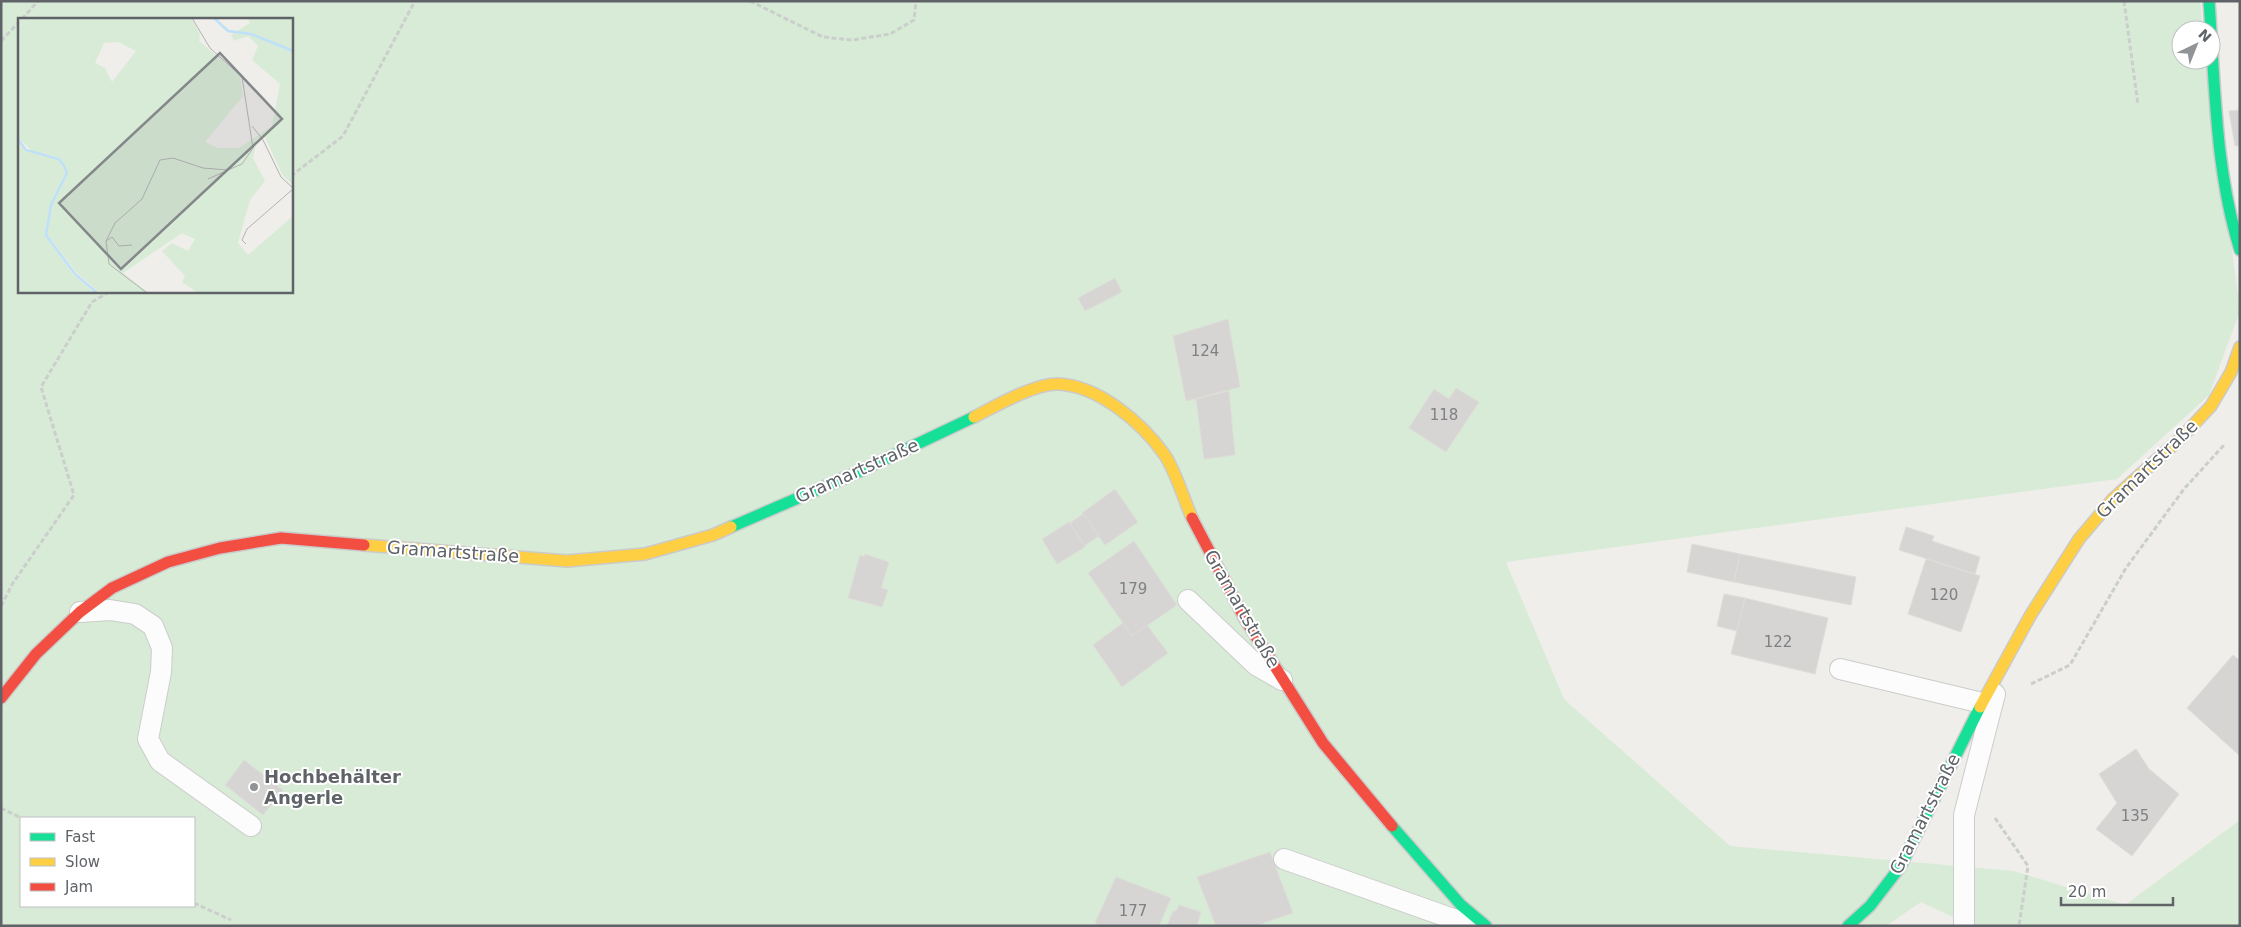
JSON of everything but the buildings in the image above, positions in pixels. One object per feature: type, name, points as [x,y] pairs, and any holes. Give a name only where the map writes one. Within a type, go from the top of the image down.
[{"type":"street","points":[[2209,1],[2221,170],[2231,221],[2240,250]]},
{"type":"street","name":"Gramartstraße","points":[[1848,926],[1870,906],[1900,867],[1982,703],[2030,616],[2079,539],[2113,498],[2180,438],[2211,406],[2231,372],[2240,347]]},
{"type":"street","name":"Gramartstraße","points":[[1,698],[36,654],[80,612],[112,588],[168,562],[220,548],[281,538],[566,560],[645,554],[713,535],[856,473],[1027,391],[1058,384],[1092,391],[1128,415],[1165,455],[1205,544],[1245,619],[1323,743],[1400,837],[1461,905],[1486,926]]},
{"type":"lane","points":[[1188,600],[1256,665],[1284,681]]},
{"type":"lane","points":[[80,612],[110,610],[135,614],[154,626],[162,648],[160,680],[152,711],[148,739],[160,761],[251,826]]},
{"type":"lane","name":"Gramartstraße","points":[[1964,926],[1964,815],[2003,666]]},
{"type":"lane","points":[[1840,668],[1982,703]]},
{"type":"lane","points":[[1284,859],[1473,926]]},
{"type":"path","points":[[23,18],[38,1]]},
{"type":"path","points":[[292,175],[343,136],[415,1]]},
{"type":"path","points":[[750,1],[823,37],[852,40],[890,34],[914,20],[916,1]]},
{"type":"path","points":[[2124,1],[2138,105]]},
{"type":"path","points":[[1,41],[18,23]]},
{"type":"path","points":[[1,606],[13,583],[74,495],[41,387],[92,302],[109,292]]},
{"type":"path","points":[[2030,685],[2070,665],[2126,568],[2184,490],[2228,441]]},
{"type":"path","points":[[1,808],[20,818]]},
{"type":"path","points":[[1991,813],[2028,866],[2019,926]]},
{"type":"path","points":[[195,903],[231,920]]},
{"type":"green space","points":[[1,1],[2200,1],[2202,20],[2171,20],[2171,70],[2208,70],[2240,311],[2209,395],[2117,479],[1506,562],[1564,699],[1730,846],[2014,871],[2125,905],[2240,820],[2240,926],[1972,926],[1921,902],[1886,926],[1,926]]},
{"type":"traffic: fast","points":[[2209,1],[2217,127],[2225,189],[2240,250]]},
{"type":"traffic: fast","points":[[731,527],[856,473],[974,417]]},
{"type":"traffic: fast","points":[[1848,926],[1870,906],[1900,867],[1980,707]]},
{"type":"traffic: fast","points":[[1392,826],[1461,905],[1486,926]]},
{"type":"traffic: slow","points":[[1980,707],[2030,616],[2079,539],[2113,499],[2181,438],[2211,406],[2231,372],[2240,347]]},
{"type":"traffic: slow","points":[[974,417],[1039,387],[1059,384],[1089,391],[1118,408],[1155,442],[1172,468],[1192,518]]},
{"type":"traffic: slow","points":[[364,545],[567,561],[645,554],[713,535],[731,527]]},
{"type":"traffic: jam","points":[[1192,518],[1245,619],[1323,743],[1392,826]]},
{"type":"traffic: jam","points":[[1,698],[36,654],[80,612],[112,588],[168,562],[220,548],[281,538],[364,545]]},
{"type":"place","name":"Hochbehälter Angerle","points":[[254,787]]}]
